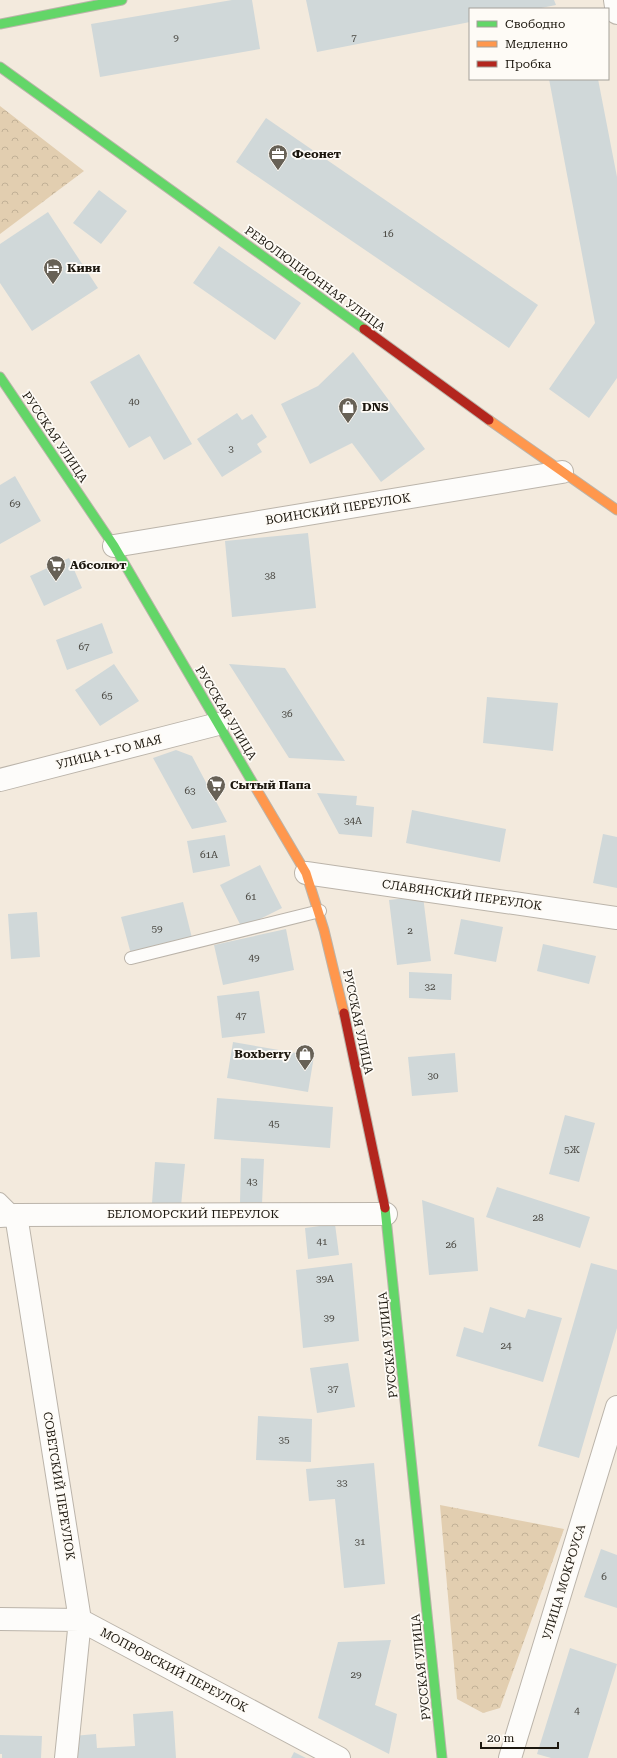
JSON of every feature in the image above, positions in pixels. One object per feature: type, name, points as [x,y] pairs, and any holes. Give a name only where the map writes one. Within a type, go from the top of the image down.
[{"type":"main road","points":[[0,24],[122,0]]},
{"type":"main road","name":"РЕВОЛЮЦИОННАЯ УЛИЦА","points":[[0,67],[562,472],[617,510]]},
{"type":"main road","name":"РУССКАЯ УЛИЦА","points":[[0,377],[114,546],[306,873],[320,911],[340,991],[366,1125],[386,1214],[442,1758]]},
{"type":"street","points":[[615,0],[617,13]]},
{"type":"street","name":"ВОИНСКИЙ ПЕРЕУЛОК","points":[[114,546],[562,472]]},
{"type":"street","name":"УЛИЦА 1-ГО МАЯ","points":[[0,780],[218,724]]},
{"type":"street","name":"СЛАВЯНСКИЙ ПЕРЕУЛОК","points":[[306,873],[617,918]]},
{"type":"street","name":"БЕЛОМОРСКИЙ ПЕРЕУЛОК","points":[[8,1215],[386,1214]]},
{"type":"street","name":"СОВЕТСКИЙ ПЕРЕУЛОК","points":[[8,1215],[80,1620],[66,1758]]},
{"type":"street","name":"УЛИЦА МОКРОУСА","points":[[510,1758],[613,1436],[617,1406]]},
{"type":"street","name":"МОПРОВСКИЙ ПЕРЕУЛОК","points":[[0,1619],[80,1620],[339,1758]]},
{"type":"lane","points":[[131,958],[320,911]]},
{"type":"lane","points":[[0,1199],[8,1215]]},
{"type":"green space","points":[[0,106],[84,171],[0,234]]},
{"type":"green space","points":[[440,1505],[564,1529],[500,1708],[483,1713],[457,1699]]},
{"type":"building","points":[[232,0],[252,0],[260,49],[100,77],[91,24]]},
{"type":"building","points":[[306,0],[554,0],[556,5],[541,8],[469,8],[469,22],[317,52]]},
{"type":"building","points":[[549,80],[598,80],[617,177],[617,378],[589,418],[549,389],[595,323]]},
{"type":"building","points":[[266,118],[538,305],[509,348],[236,162]]},
{"type":"building","points":[[99,190],[127,211],[101,244],[73,223]]},
{"type":"building","name":"Киви","points":[[48,212],[98,288],[32,331],[0,283],[0,244]]},
{"type":"building","points":[[219,246],[301,303],[275,340],[193,283]]},
{"type":"building","name":"DNS","points":[[353,352],[425,449],[381,482],[352,443],[310,464],[281,404],[318,386]]},
{"type":"building","points":[[139,354],[192,444],[164,460],[150,436],[129,448],[90,382]]},
{"type":"building","points":[[237,413],[242,420],[252,414],[267,437],[257,444],[262,452],[222,477],[197,439]]},
{"type":"building","points":[[15,476],[41,521],[0,544],[0,485]]},
{"type":"building","points":[[308,533],[316,608],[232,617],[225,541]]},
{"type":"building","name":"Абсолют","points":[[69,558],[82,588],[44,606],[30,576]]},
{"type":"building","points":[[102,623],[113,653],[67,670],[56,640]]},
{"type":"building","points":[[114,664],[139,701],[100,726],[75,690]]},
{"type":"building","points":[[229,664],[285,668],[345,761],[289,758]]},
{"type":"building","points":[[487,697],[558,703],[553,751],[483,743]]},
{"type":"building","points":[[176,750],[192,756],[227,822],[192,829],[153,758]]},
{"type":"building","points":[[317,793],[357,796],[356,805],[374,807],[372,837],[339,834]]},
{"type":"building","points":[[412,810],[506,829],[500,862],[406,843]]},
{"type":"building","points":[[603,834],[617,837],[617,888],[593,883]]},
{"type":"building","points":[[225,835],[230,866],[193,873],[187,841]]},
{"type":"building","points":[[260,865],[282,908],[242,928],[220,885]]},
{"type":"building","points":[[423,896],[431,961],[397,965],[389,900]]},
{"type":"building","points":[[183,902],[192,938],[131,954],[121,917]]},
{"type":"building","points":[[37,912],[40,957],[11,959],[8,914]]},
{"type":"building","points":[[461,919],[503,927],[496,962],[454,954]]},
{"type":"building","points":[[286,929],[294,970],[223,985],[214,945]]},
{"type":"building","points":[[543,944],[596,956],[589,984],[537,971]]},
{"type":"building","points":[[409,972],[452,974],[451,1000],[409,998]]},
{"type":"building","points":[[259,991],[265,1033],[222,1038],[217,996]]},
{"type":"building","points":[[233,1042],[314,1056],[308,1092],[227,1078]]},
{"type":"building","points":[[455,1053],[458,1092],[412,1096],[408,1057]]},
{"type":"building","points":[[217,1098],[333,1107],[330,1148],[214,1139]]},
{"type":"building","points":[[565,1115],[595,1123],[579,1182],[549,1174]]},
{"type":"building","points":[[241,1158],[264,1159],[262,1204],[240,1203]]},
{"type":"building","points":[[155,1162],[185,1164],[181,1206],[152,1203]]},
{"type":"building","points":[[497,1187],[590,1217],[580,1248],[486,1217]]},
{"type":"building","points":[[422,1200],[474,1218],[478,1271],[429,1275]]},
{"type":"building","points":[[335,1224],[339,1255],[308,1259],[305,1228]]},
{"type":"building","points":[[352,1263],[359,1341],[303,1348],[296,1270]]},
{"type":"building","points":[[591,1263],[617,1270],[617,1328],[579,1458],[538,1446]]},
{"type":"building","points":[[490,1307],[525,1318],[528,1309],[562,1318],[543,1382],[456,1356],[464,1327],[483,1333]]},
{"type":"building","points":[[348,1363],[355,1407],[317,1413],[310,1368]]},
{"type":"building","points":[[258,1416],[312,1419],[311,1462],[256,1460]]},
{"type":"building","points":[[374,1463],[385,1584],[344,1588],[335,1499],[309,1501],[306,1469]]},
{"type":"building","points":[[601,1549],[617,1555],[617,1608],[584,1597]]},
{"type":"building","points":[[391,1640],[375,1705],[397,1714],[389,1754],[318,1718],[338,1642]]},
{"type":"building","points":[[570,1648],[617,1664],[588,1758],[551,1758],[537,1754]]},
{"type":"building","points":[[173,1711],[176,1758],[75,1758],[73,1736],[96,1734],[97,1748],[135,1746],[133,1714]]},
{"type":"building","points":[[0,1735],[42,1736],[41,1758],[2,1758],[2,1754],[0,1754]]},
{"type":"building","points":[[294,1752],[306,1758],[291,1758]]},
{"type":"traffic: fast","points":[[0,24],[122,0]]},
{"type":"traffic: fast","points":[[0,67],[364,329]]},
{"type":"traffic: fast","points":[[0,377],[114,546],[254,785]]},
{"type":"traffic: fast","points":[[385,1208],[442,1758]]},
{"type":"traffic: slow","points":[[489,420],[617,510]]},
{"type":"traffic: slow","points":[[254,785],[306,873],[324,930],[344,1013]]},
{"type":"traffic: jam","points":[[364,329],[489,420]]},
{"type":"traffic: jam","points":[[344,1013],[385,1208]]},
{"type":"place","name":"Феонет","points":[[278,171]]},
{"type":"place","name":"Киви","points":[[53,285]]},
{"type":"place","name":"DNS","points":[[348,424]]},
{"type":"place","name":"Абсолют","points":[[56,582]]},
{"type":"place","name":"Сытый Папа","points":[[216,802]]},
{"type":"place","name":"Boxberry","points":[[305,1071]]}]
